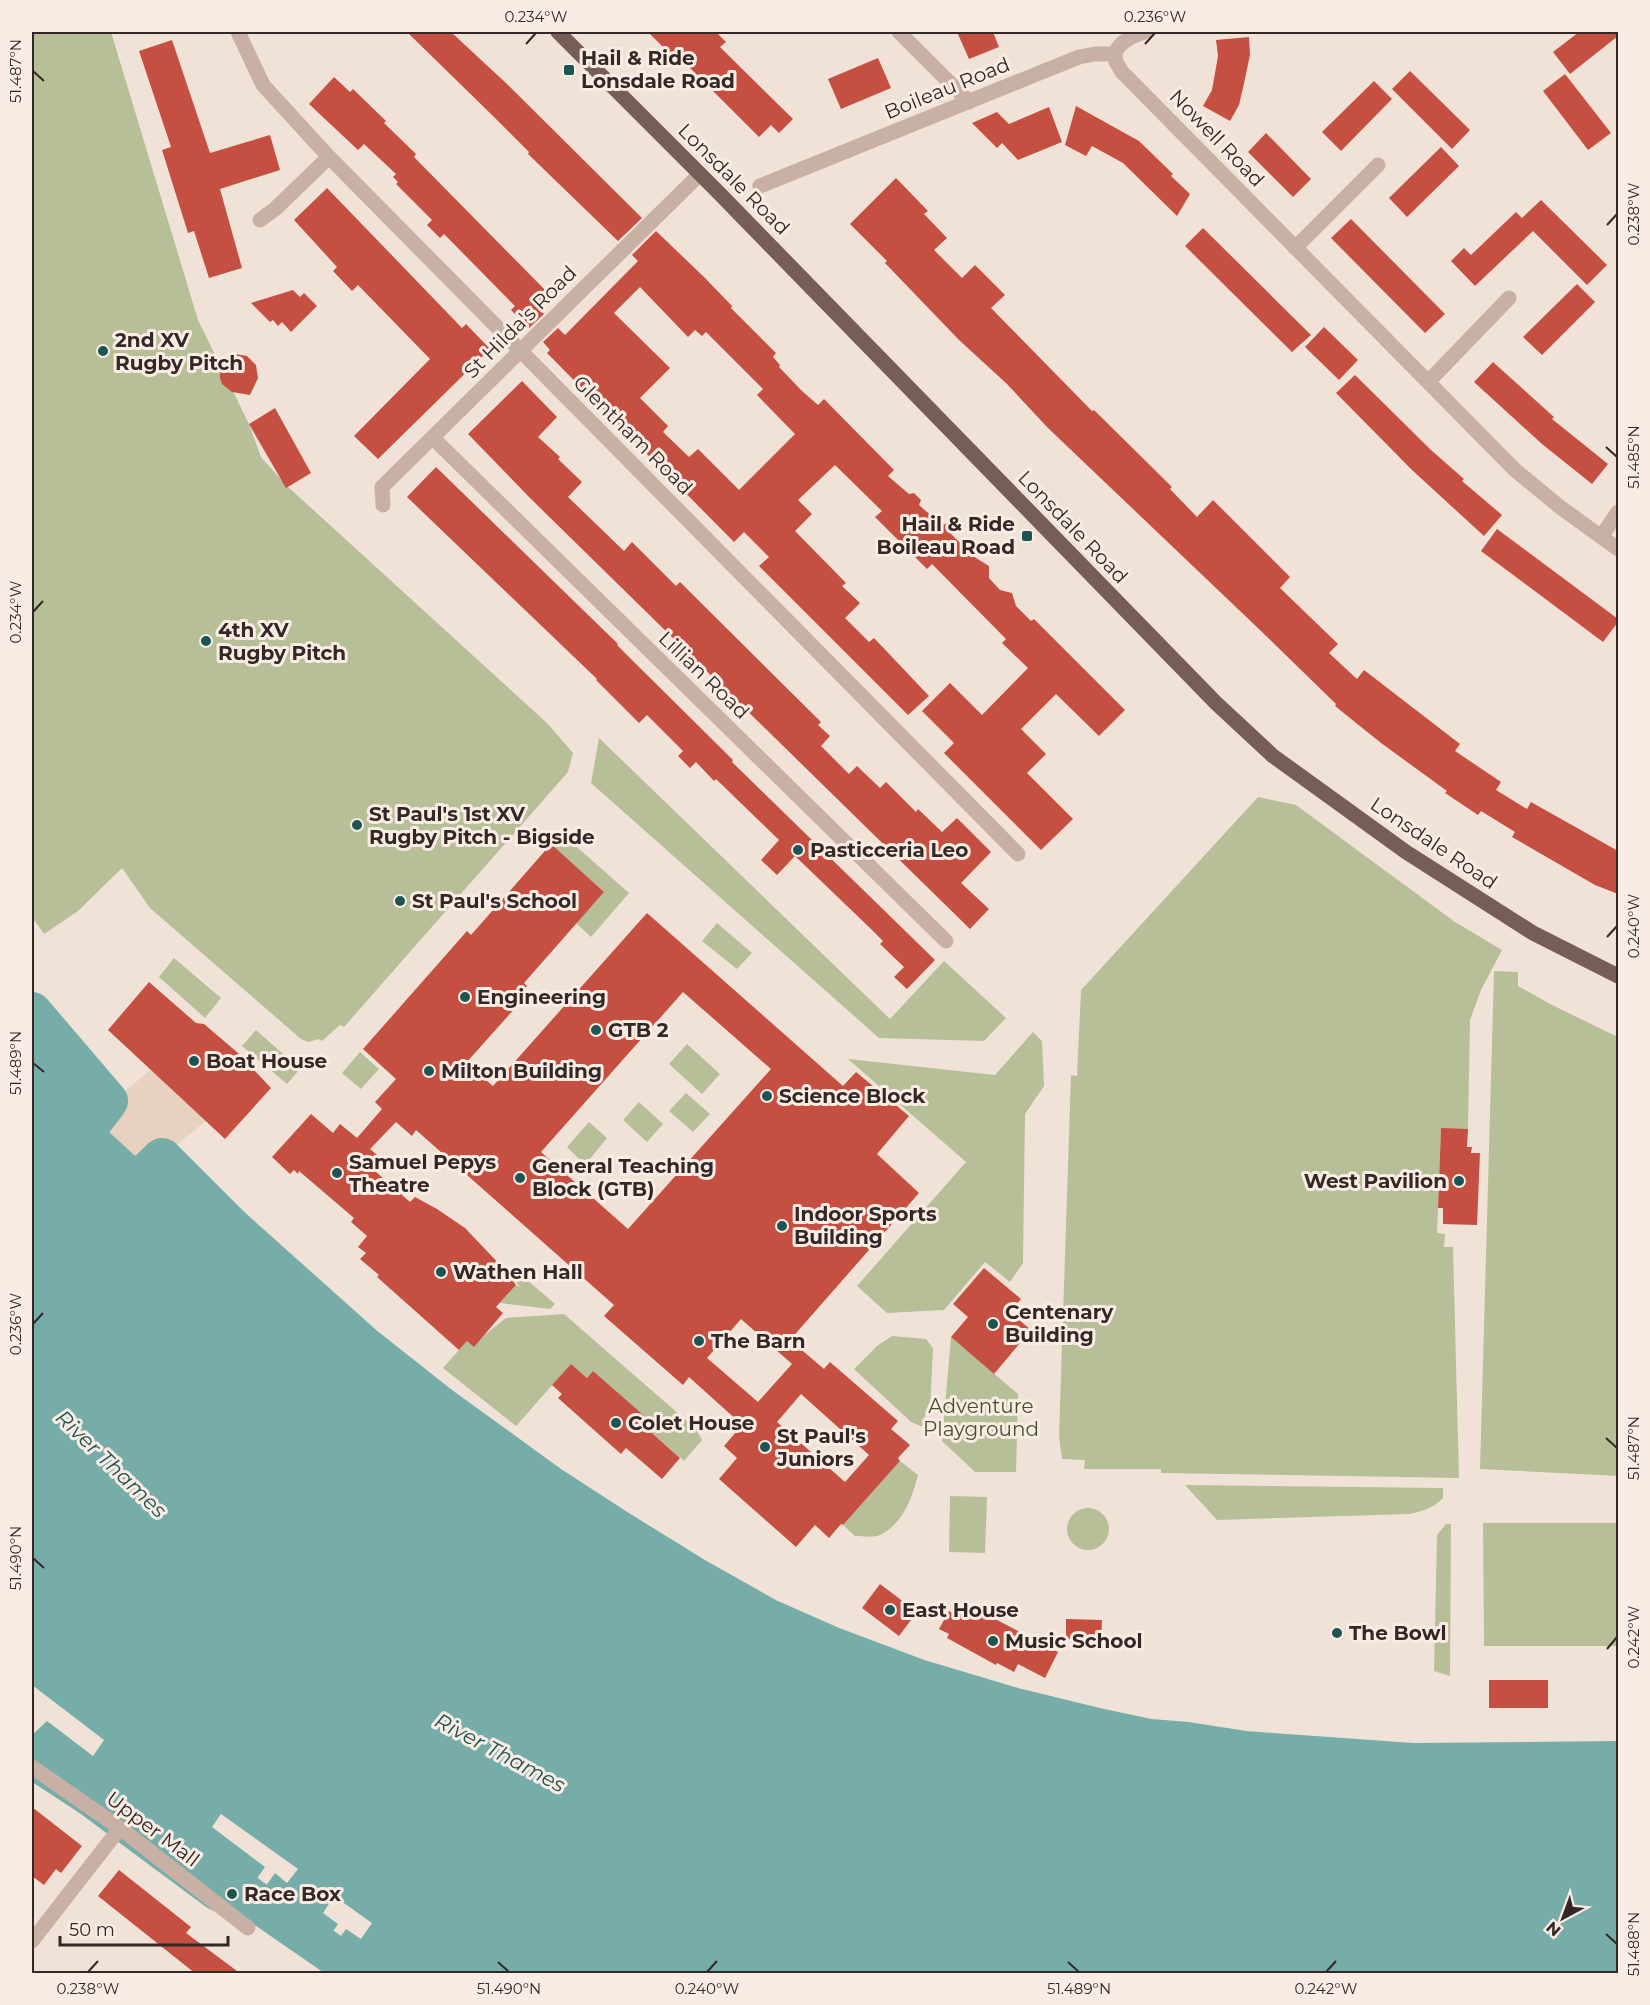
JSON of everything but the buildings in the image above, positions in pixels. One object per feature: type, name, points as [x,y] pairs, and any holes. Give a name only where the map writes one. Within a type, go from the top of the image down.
[{"type":"main road","name":"Lonsdale Road","points":[[558,32],[700,174],[1216,704],[1273,756],[1406,852],[1523,927],[1618,976]]},
{"type":"street","name":"Glentham Road","points":[[238,32],[263,85],[329,157],[1018,854]]},
{"type":"street","points":[[899,32],[969,102]]},
{"type":"street","points":[[1115,54],[1117,47],[1124,41],[1145,32]]},
{"type":"street","name":"Boileau Road","points":[[760,186],[1079,57],[1115,54]]},
{"type":"street","name":"Nowell Road","points":[[1115,54],[1116,62],[1122,72],[1515,470],[1560,507],[1618,549]]},
{"type":"street","points":[[260,220],[275,209],[329,157]]},
{"type":"street","points":[[1295,248],[1378,165]]},
{"type":"street","name":"St Hilda's Road","points":[[383,505],[382,487],[700,174]]},
{"type":"street","points":[[1428,382],[1509,298]]},
{"type":"street","name":"Lillian Road","points":[[433,438],[946,941]]},
{"type":"street","points":[[1601,537],[1618,512]]},
{"type":"street","name":"Upper Mall","points":[[32,1767],[120,1828],[248,1928]]},
{"type":"street","points":[[32,1941],[120,1828]]},
{"type":"green space","points":[[32,32],[111,32],[198,320],[249,424],[261,457],[286,485],[548,724],[573,753],[568,772],[344,1027],[340,1025],[322,1041],[319,1039],[308,1042],[301,1039],[150,908],[122,868],[78,911],[44,934],[32,917]]},
{"type":"green space","points":[[599,738],[890,1019],[944,961],[1006,1018],[984,1041],[879,1038],[591,783]]},
{"type":"green space","points":[[1258,797],[1296,805],[1455,922],[1502,950],[1481,990],[1470,1020],[1468,1129],[1441,1129],[1437,1233],[1445,1234],[1444,1247],[1453,1247],[1459,1478],[1161,1473],[1161,1469],[1084,1469],[1085,1460],[1062,1459],[1059,1436],[1071,1075],[1077,1076],[1081,990]]},
{"type":"green space","points":[[561,833],[629,893],[591,937],[576,923],[604,892],[551,845]]},
{"type":"green space","points":[[717,923],[752,953],[737,969],[702,941]]},
{"type":"green space","points":[[174,958],[221,998],[205,1018],[159,977]]},
{"type":"green space","points":[[1494,971],[1518,972],[1518,986],[1618,1037],[1618,1476],[1480,1469]]},
{"type":"green space","points":[[256,1030],[300,1069],[287,1084],[242,1046]]},
{"type":"green space","points":[[1033,1032],[1042,1041],[1044,1086],[1025,1114],[1023,1263],[1010,1282],[985,1262],[944,1310],[887,1313],[857,1286],[966,1162],[848,1059],[995,1075]]},
{"type":"green space","points":[[687,1044],[720,1074],[702,1094],[669,1064]]},
{"type":"green space","points":[[360,1052],[379,1069],[361,1089],[342,1073]]},
{"type":"green space","points":[[686,1093],[710,1114],[693,1132],[669,1111]]},
{"type":"green space","points":[[639,1102],[663,1124],[647,1142],[623,1120]]},
{"type":"green space","points":[[589,1122],[607,1138],[585,1165],[567,1147]]},
{"type":"green space","points":[[513,1268],[555,1304],[550,1309],[500,1303],[516,1285],[520,1287],[511,1276]]},
{"type":"green space","points":[[564,1314],[696,1429],[702,1440],[684,1461],[644,1426],[593,1371],[587,1378],[571,1364],[516,1426],[443,1368],[467,1341],[482,1337],[506,1318]]},
{"type":"green space","points":[[892,1336],[926,1339],[933,1348],[930,1411],[925,1415],[923,1427],[911,1422],[854,1369],[877,1346]]},
{"type":"green space","name":"Adventure Playground","points":[[951,1337],[1018,1394],[1016,1472],[975,1472],[942,1441]]},
{"type":"green space","points":[[900,1461],[918,1475],[913,1493],[901,1517],[880,1535],[855,1536],[843,1525]]},
{"type":"green space","points":[[1185,1485],[1443,1488],[1443,1498],[1432,1507],[1410,1514],[1217,1520]]},
{"type":"green space","points":[[950,1496],[987,1497],[985,1553],[949,1552]]},
{"type":"green space","points":[[1088,1508],[1103,1514],[1109,1529],[1103,1544],[1088,1550],[1073,1544],[1067,1529],[1073,1514]]},
{"type":"green space","points":[[1483,1523],[1618,1523],[1618,1646],[1484,1646]]},
{"type":"green space","points":[[1446,1524],[1451,1524],[1450,1676],[1434,1671],[1437,1535]]},
{"type":"shaded area","points":[[151,1069],[206,1121],[171,1149],[99,1220],[95,1118]]},
{"type":"water","name":"River Thames","points":[[32,1012],[108,1101],[95,1119],[146,1166],[154,1165],[162,1158],[230,1226],[364,1346],[440,1406],[549,1485],[696,1578],[767,1619],[918,1679],[1008,1706],[1149,1739],[1245,1751],[1412,1763],[1618,1761],[1618,1973],[361,1973],[227,1879],[218,1891],[90,1796],[32,1758]]},
{"type":"pier","points":[[32,1685],[104,1740],[93,1756],[47,1721],[32,1735]]},
{"type":"pier","points":[[221,1814],[298,1869],[287,1883],[275,1873],[255,1901],[246,1894],[265,1867],[212,1827]]},
{"type":"pier","points":[[334,1896],[372,1923],[361,1939],[346,1929],[329,1953],[322,1948],[338,1924],[323,1913]]},
{"type":"waterway","points":[[32,1012],[108,1101],[59,1155]]},
{"type":"waterway","points":[[119,1199],[162,1158],[230,1226],[364,1346],[440,1406],[549,1485],[696,1578],[767,1618],[833,1647],[918,1679],[1008,1706],[1093,1727],[1150,1739],[1245,1751],[1412,1763],[1378,1806]]},
{"type":"waterway","points":[[32,1758],[90,1796],[218,1891],[227,1879],[361,1974]]},
{"type":"waterway","points":[[1395,1785],[1412,1763],[1618,1761]]},
{"type":"place","name":"Hail & Ride Lonsdale Road","points":[[569,70]]},
{"type":"place","name":"2nd XV Rugby Pitch","points":[[103,351]]},
{"type":"place","name":"Hail & Ride Boileau Road","points":[[1027,536]]},
{"type":"place","name":"4th XV Rugby Pitch","points":[[206,641]]},
{"type":"place","name":"St Paul's 1st XV Rugby Pitch - Bigside","points":[[357,825]]},
{"type":"place","name":"Pasticceria Leo","points":[[798,850]]},
{"type":"place","name":"St Paul's School","points":[[400,901]]},
{"type":"place","name":"Engineering","points":[[465,997]]},
{"type":"place","name":"GTB 2","points":[[596,1030]]},
{"type":"place","name":"Boat House","points":[[194,1061]]},
{"type":"place","name":"Milton Building","points":[[429,1071]]},
{"type":"place","name":"Science Block","points":[[767,1096]]},
{"type":"place","name":"Samuel Pepys Theatre","points":[[337,1173]]},
{"type":"place","name":"General Teaching Block (GTB)","points":[[520,1178]]},
{"type":"place","name":"West Pavilion","points":[[1459,1181]]},
{"type":"place","name":"Indoor Sports Building","points":[[782,1226]]},
{"type":"place","name":"Wathen Hall","points":[[441,1272]]},
{"type":"place","name":"Centenary Building","points":[[993,1324]]},
{"type":"place","name":"The Barn","points":[[699,1341]]},
{"type":"place","name":"Colet House","points":[[616,1423]]},
{"type":"place","name":"St Paul's Juniors","points":[[765,1447]]},
{"type":"place","name":"East House","points":[[890,1610]]},
{"type":"place","name":"The Bowl","points":[[1337,1633]]},
{"type":"place","name":"Music School","points":[[993,1641]]},
{"type":"place","name":"Race Box","points":[[232,1894]]}]
